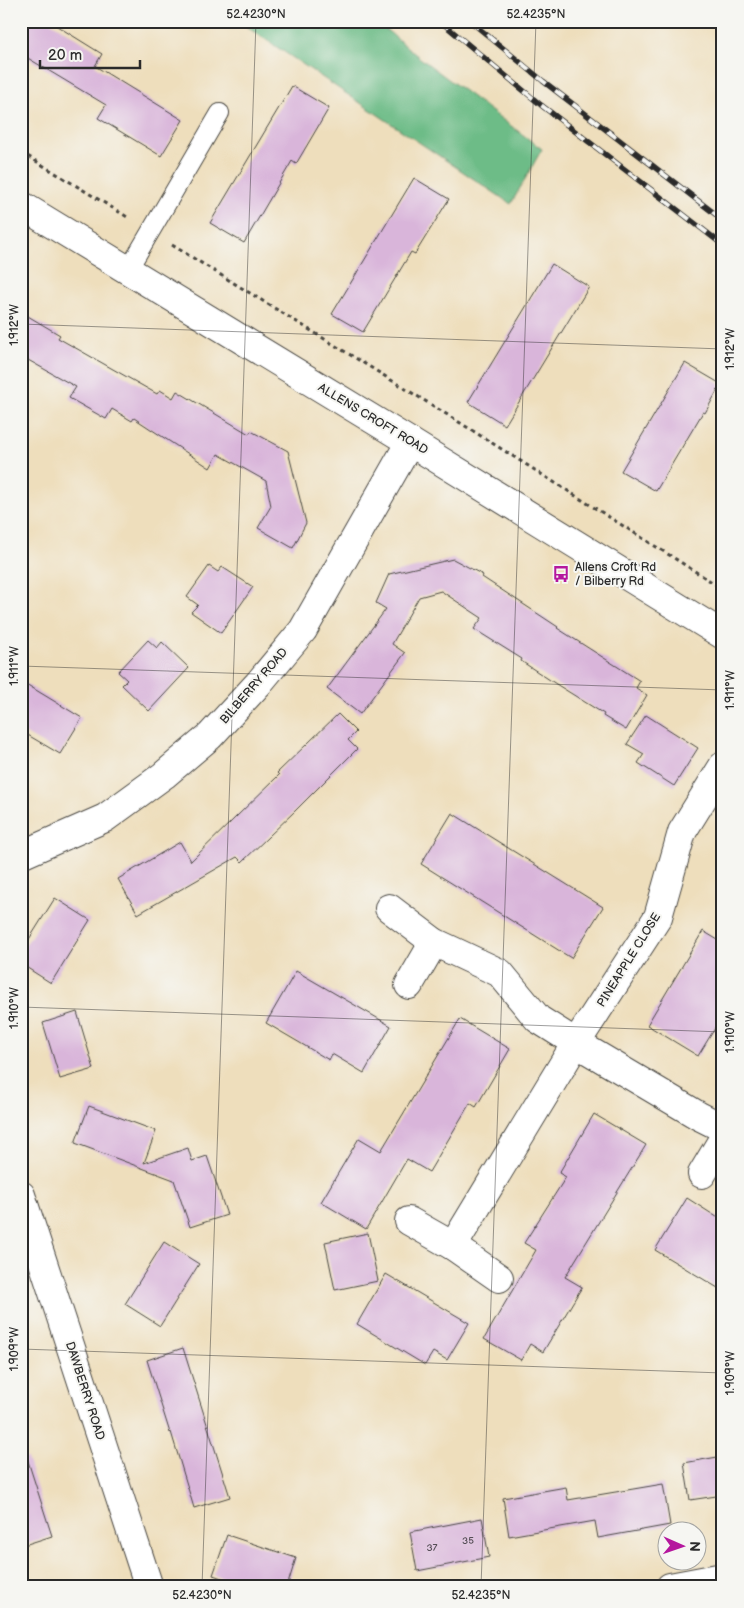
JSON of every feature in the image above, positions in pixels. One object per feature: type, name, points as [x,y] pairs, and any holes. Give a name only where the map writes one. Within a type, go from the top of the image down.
[{"type":"street","name":"ALLENS CROFT ROAD","points":[[21,206],[723,635]]},
{"type":"street","name":"BILBERRY ROAD","points":[[21,855],[105,818],[164,775],[210,736],[258,684],[303,630],[410,442]]},
{"type":"street","name":"PINEAPPLE CLOSE","points":[[453,1246],[576,1044],[658,916],[682,832],[723,766]]},
{"type":"street","points":[[389,908],[434,942],[500,973],[538,1019],[576,1044],[723,1128]]},
{"type":"street","points":[[409,985],[434,942]]},
{"type":"street","points":[[702,1174],[723,1139]]},
{"type":"street","name":"DAWBERRY ROAD","points":[[21,1195],[149,1587]]},
{"type":"street","points":[[409,1221],[453,1246],[499,1278]]},
{"type":"street","points":[[670,1587],[723,1577]]},
{"type":"lane","points":[[128,270],[220,113]]},
{"type":"path","points":[[21,152],[435,407],[723,589]]},
{"type":"green space","points":[[238,21],[376,21],[420,58],[542,149],[511,204]]},
{"type":"building","points":[[21,21],[49,21],[102,54],[95,66],[183,120],[161,156],[98,118],[106,105],[21,54]]},
{"type":"building","points":[[292,86],[329,108],[296,164],[292,161],[244,243],[210,223]]},
{"type":"building","points":[[414,178],[449,199],[415,254],[411,252],[363,332],[332,314]]},
{"type":"building","points":[[552,264],[589,287],[505,425],[468,402]]},
{"type":"building","points":[[21,312],[60,335],[58,338],[157,394],[160,390],[173,398],[177,391],[249,434],[251,431],[288,451],[306,523],[293,548],[258,528],[271,506],[266,481],[218,454],[210,468],[134,418],[132,421],[112,409],[106,419],[69,398],[76,387],[21,356]]},
{"type":"building","points":[[685,363],[721,384],[656,491],[621,471]]},
{"type":"building","points":[[453,559],[483,575],[482,577],[557,628],[640,681],[636,688],[647,695],[626,730],[521,661],[522,659],[474,629],[482,618],[441,591],[419,597],[392,644],[405,653],[360,714],[327,689],[386,609],[376,603],[389,574]]},
{"type":"building","points":[[209,566],[218,572],[222,567],[253,587],[221,633],[191,612],[198,605],[187,597]]},
{"type":"building","points":[[148,640],[157,648],[162,642],[189,668],[149,711],[122,685],[127,680],[118,672]]},
{"type":"building","points":[[21,681],[82,718],[60,754],[21,731]]},
{"type":"building","points":[[338,714],[356,732],[348,740],[357,749],[295,811],[242,862],[237,857],[138,914],[118,879],[180,842],[191,861]]},
{"type":"building","points":[[646,715],[698,748],[674,786],[638,763],[644,754],[627,744]]},
{"type":"building","points":[[452,813],[603,907],[571,958],[421,864]]},
{"type":"building","points":[[55,898],[90,920],[51,983],[21,964],[21,952]]},
{"type":"building","points":[[703,931],[723,943],[723,1015],[698,1056],[647,1025]]},
{"type":"building","points":[[296,971],[391,1026],[364,1073],[332,1054],[329,1060],[266,1023]]},
{"type":"building","points":[[77,1012],[94,1069],[60,1079],[43,1023]]},
{"type":"building","points":[[460,1019],[510,1049],[476,1107],[470,1103],[429,1172],[407,1159],[366,1229],[321,1202],[359,1138],[381,1151]]},
{"type":"building","points":[[89,1106],[156,1131],[144,1163],[188,1148],[192,1161],[207,1156],[227,1215],[190,1227],[174,1180],[75,1143]]},
{"type":"building","points":[[594,1114],[646,1145],[565,1277],[582,1287],[543,1352],[530,1344],[521,1360],[484,1339],[536,1250],[524,1243],[566,1177],[559,1173]]},
{"type":"building","points":[[687,1198],[723,1221],[723,1291],[655,1250]]},
{"type":"building","points":[[368,1233],[378,1281],[335,1290],[325,1242]]},
{"type":"building","points":[[164,1242],[199,1264],[160,1326],[125,1304]]},
{"type":"building","points":[[386,1274],[469,1323],[447,1360],[433,1352],[425,1365],[357,1324]]},
{"type":"building","points":[[183,1348],[230,1497],[194,1508],[147,1360]]},
{"type":"building","points":[[723,1456],[723,1495],[690,1500],[684,1463]]},
{"type":"building","points":[[27,1458],[52,1536],[21,1546],[21,1459]]},
{"type":"building","points":[[663,1484],[669,1520],[656,1520],[656,1528],[598,1538],[595,1521],[509,1536],[503,1498],[566,1487],[568,1500]]},
{"type":"building","points":[[482,1518],[489,1557],[417,1571],[410,1532]]},
{"type":"building","points":[[227,1535],[296,1558],[287,1587],[248,1587],[213,1575]]},
{"type":"railway","points":[[440,21],[541,105],[723,245]]},
{"type":"railway","points":[[470,21],[543,81],[723,220]]},
{"type":"place","name":"Allens Croft Rd / Bilberry Rd","points":[[561,574]]}]
